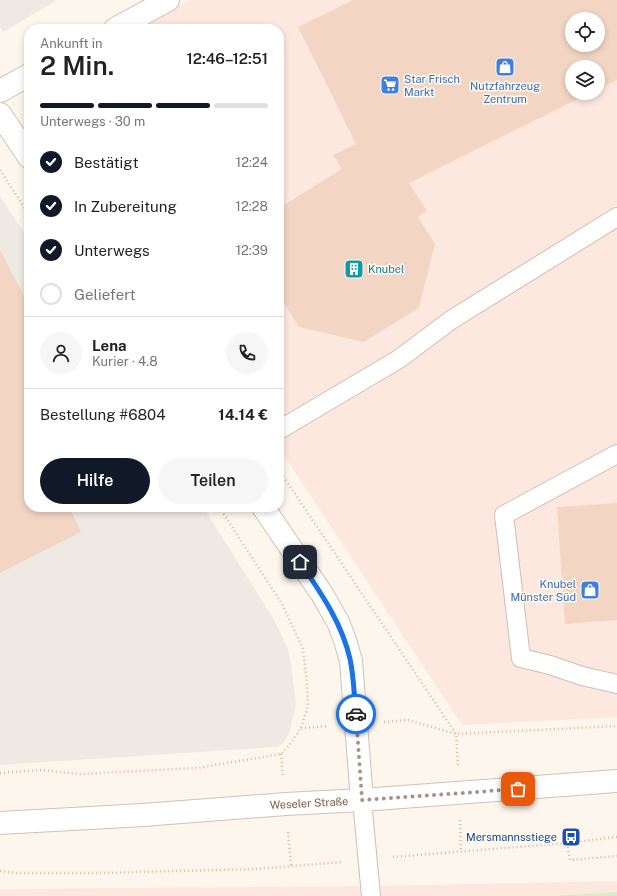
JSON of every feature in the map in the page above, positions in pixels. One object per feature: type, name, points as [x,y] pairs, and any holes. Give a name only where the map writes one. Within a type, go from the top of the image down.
[{"type":"main road","points":[[123,24],[168,0]]},
{"type":"main road","points":[[0,91],[24,78]]},
{"type":"main road","points":[[0,114],[24,150]]},
{"type":"main road","points":[[266,512],[322,594],[338,622],[345,640],[351,661],[362,800]]},
{"type":"main road","name":"Weseler Straße","points":[[0,823],[143,815],[617,781]]},
{"type":"lane","points":[[284,427],[399,359],[451,320],[617,217]]},
{"type":"lane","points":[[617,454],[504,515],[521,658],[550,665],[582,676],[617,684]]},
{"type":"lane","points":[[362,800],[372,896]]},
{"type":"path","points":[[0,170],[24,207]]},
{"type":"path","points":[[284,477],[456,734],[617,726]]},
{"type":"path","points":[[0,773],[42,770],[80,774],[197,768],[281,754],[292,743],[301,728],[308,706],[303,649],[282,604],[222,512]]},
{"type":"path","points":[[398,857],[567,844],[617,837]]},
{"type":"path","points":[[567,844],[570,860],[617,856]]},
{"type":"path","points":[[0,871],[15,873],[99,873],[256,869],[291,865]]},
{"type":"shaded area","points":[[0,0],[57,0],[3,32],[0,27]]},
{"type":"shaded area","points":[[190,0],[617,0],[617,717],[462,725],[284,456],[284,24],[144,24]]},
{"type":"shaded area","points":[[0,196],[24,232],[24,512],[206,512],[273,618],[288,649],[296,704],[289,734],[282,744],[277,747],[0,765]]},
{"type":"shaded area","points":[[617,881],[617,896],[0,896],[0,889],[371,886]]},
{"type":"green space","points":[[617,892],[617,896],[553,896]]},
{"type":"building","points":[[353,0],[617,0],[617,80],[605,86],[605,60],[565,60],[565,100],[576,100],[409,183],[427,211],[418,217],[435,244],[419,308],[364,342],[299,327],[284,303],[284,205],[342,169],[333,155],[356,144],[298,27]]},
{"type":"building","points":[[0,250],[24,296],[24,512],[71,512],[81,532],[0,573]]},
{"type":"building","name":"Knubel Münster Süd","points":[[617,503],[617,620],[565,624],[557,507]]},
{"type":"way so far","points":[[356,714],[362,800],[518,789]]},
{"type":"place","name":"Nutzfahrzeug Zentrum","points":[[505,67]]},
{"type":"place","name":"Star Frisch Markt","points":[[390,85]]},
{"type":"place","name":"Knubel","points":[[354,269]]},
{"type":"place","name":"Knubel Münster Süd","points":[[590,590]]},
{"type":"place","name":"Mersmannsstiege","points":[[571,837]]},
{"type":"route","points":[[300,562],[322,594],[338,622],[345,640],[351,661],[356,714]]}]
